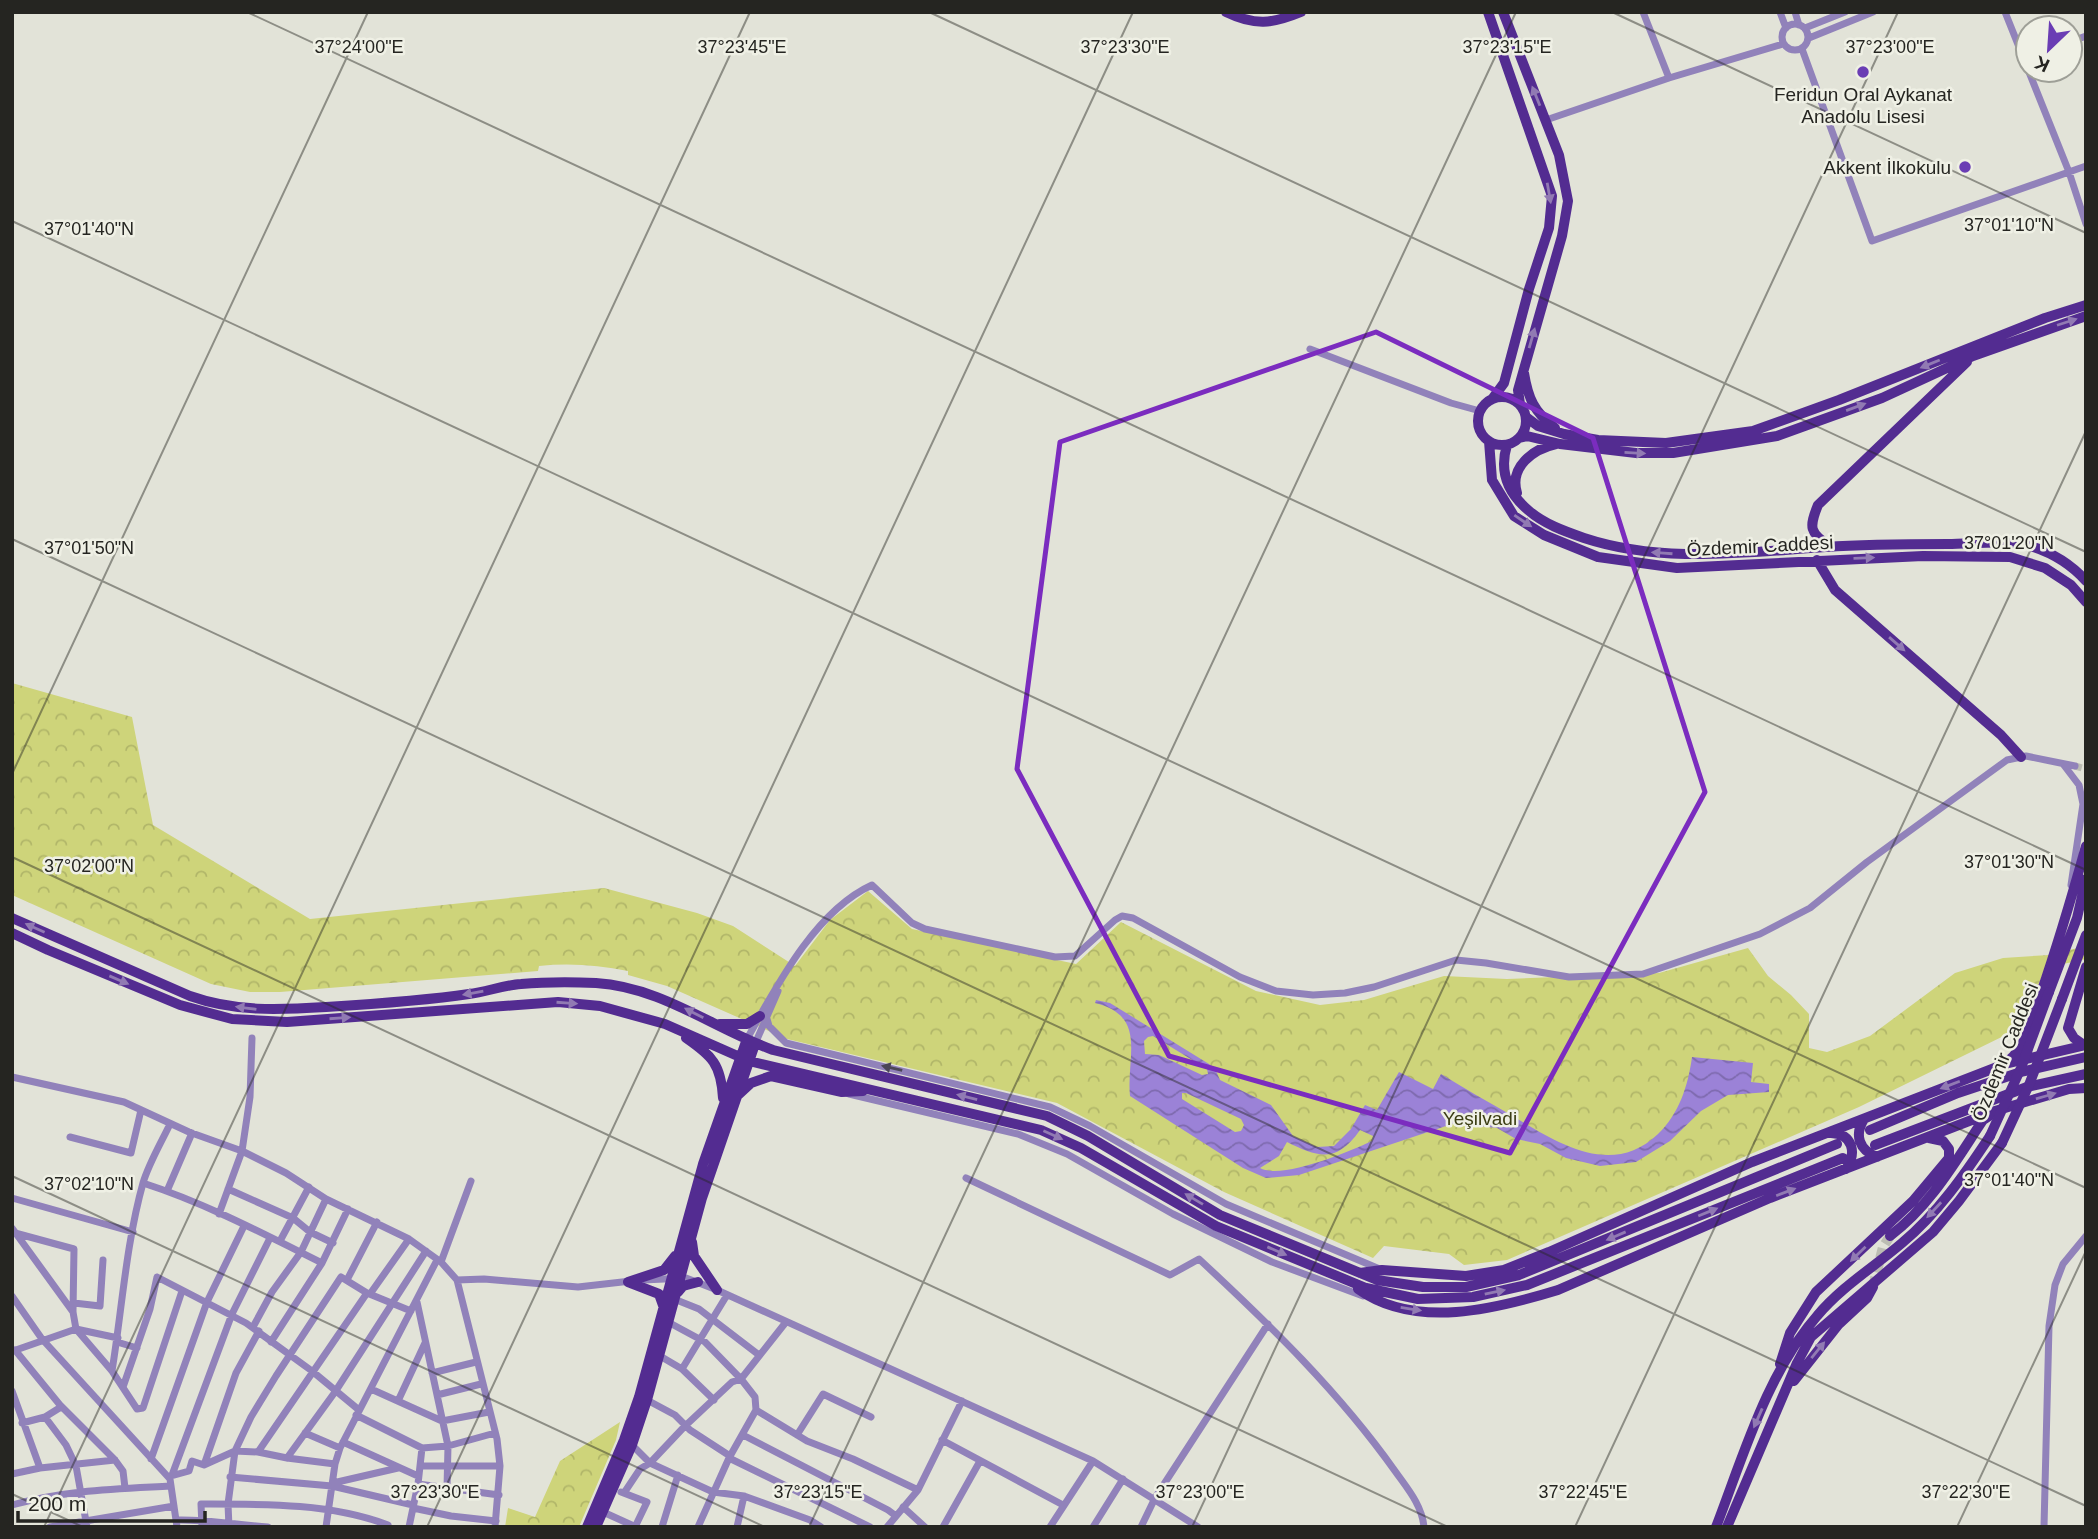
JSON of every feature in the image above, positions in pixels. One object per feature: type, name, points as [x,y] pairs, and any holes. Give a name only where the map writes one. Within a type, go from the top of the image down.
[{"type":"main road","points":[[1226,12],[1243,20],[1277,22],[1300,12]]},
{"type":"main road","points":[[1488,12],[1552,196],[1549,228],[1503,383],[1480,411],[1480,429],[1489,441],[1507,444],[1527,436],[1666,443],[1753,431],[2086,304]]},
{"type":"main road","points":[[1503,12],[1559,155],[1568,201],[1562,236],[1518,390],[1526,417],[1526,426],[1519,438]]},
{"type":"main road","points":[[1526,417],[1562,439],[1636,453],[1673,453],[1777,436],[1882,398],[1973,356],[2086,316]]},
{"type":"main road","points":[[1830,547],[1815,537],[1812,529],[1811,521],[1818,505],[1973,356]]},
{"type":"main road","points":[[1523,370],[1527,393],[1540,417],[1562,439]]},
{"type":"main road","points":[[1493,398],[1507,397],[1520,404]]},
{"type":"main road","points":[[1520,503],[1514,483],[1518,468],[1533,453],[1562,439]]},
{"type":"main road","name":"Özdemir Caddesi","points":[[1489,441],[1492,480],[1514,516],[1544,535],[1598,557],[1677,568],[1817,559],[2010,557],[2045,568],[2071,585],[2086,602]]},
{"type":"main road","name":"Özdemir Caddesi","points":[[1507,444],[1502,458],[1505,478],[1512,494],[1520,503],[1559,530],[1629,550],[1701,555],[1830,547],[2021,544],[2059,557],[2086,581]]},
{"type":"main road","points":[[1817,559],[1835,590],[2001,735],[2021,757]]},
{"type":"main road","points":[[2005,1064],[2020,1048],[2065,923],[2086,846]]},
{"type":"main road","name":"Özdemir Caddesi","points":[[1716,1527],[1744,1451],[1771,1390],[1796,1344],[1817,1315],[1835,1297],[1905,1241],[1951,1192],[1990,1136],[2021,1068],[2077,918],[2086,879]]},
{"type":"main road","points":[[12,918],[212,1004],[266,1011],[416,1000],[471,994],[520,984],[597,983],[636,989],[677,1004],[774,1050],[1047,1116],[1088,1136],[1220,1215],[1377,1280],[1423,1287],[1466,1287],[1520,1275],[1837,1144]]},
{"type":"main road","points":[[12,933],[180,1005],[232,1019],[287,1022],[558,1002],[600,1006],[665,1024],[745,1059],[1041,1129],[1081,1148],[1216,1226],[1349,1282],[1418,1299],[1473,1297],[1527,1285],[1843,1158]]},
{"type":"main road","name":"Özdemir Caddesi","points":[[1727,1527],[1778,1405],[1811,1337],[1933,1232],[2002,1143],[2029,1084],[2086,936]]},
{"type":"main road","points":[[2085,1045],[2074,1038],[2068,1028],[2086,967]]},
{"type":"main road","points":[[715,1024],[747,1024],[763,1017]]},
{"type":"main road","points":[[665,1024],[714,1059],[722,1079],[724,1104]]},
{"type":"main road","points":[[587,1527],[639,1397],[664,1309],[692,1236],[751,1041]]},
{"type":"main road","points":[[1359,1273],[1382,1270],[1466,1276],[1504,1270],[1752,1162],[2005,1064],[2085,1045]]},
{"type":"main road","points":[[1870,1130],[1958,1093],[2008,1076],[2086,1057]]},
{"type":"main road","points":[[596,1527],[618,1491],[647,1400],[675,1297],[679,1250],[703,1164],[724,1104],[745,1059]]},
{"type":"main road","points":[[1875,1145],[2027,1087],[2086,1074]]},
{"type":"main road","points":[[735,1097],[751,1083],[771,1076],[842,1092],[873,1090]]},
{"type":"main road","points":[[1349,1282],[1375,1300],[1427,1311],[1467,1312],[1522,1301],[1558,1290],[1770,1198],[1995,1111],[2068,1090],[2086,1088]]},
{"type":"main road","points":[[1890,1236],[1918,1211],[1939,1187],[1983,1120],[1995,1111]]},
{"type":"main road","points":[[1864,1119],[1858,1130],[1859,1142],[1869,1154],[1877,1157]]},
{"type":"main road","points":[[1828,1133],[1839,1133],[1849,1139],[1853,1149],[1852,1160],[1846,1169]]},
{"type":"main road","points":[[1771,1390],[1790,1334],[1816,1292],[1913,1201],[1949,1158],[1949,1149],[1942,1141],[1928,1138]]},
{"type":"main road","points":[[692,1236],[694,1256],[722,1292]]},
{"type":"main road","points":[[628,1282],[664,1270],[679,1250]]},
{"type":"main road","points":[[628,1282],[659,1294],[664,1309]]},
{"type":"main road","points":[[675,1297],[683,1286],[698,1282]]},
{"type":"main road","points":[[1778,1405],[1798,1374],[1839,1324],[1867,1298],[1872,1287]]},
{"type":"street","points":[[1643,12],[1669,78]]},
{"type":"street","points":[[1780,12],[1786,27]]},
{"type":"street","points":[[1795,12],[1802,26],[1809,38],[1802,49],[1791,50],[1783,44],[1782,33],[1786,27],[1792,24],[1802,26],[1845,12]]},
{"type":"street","points":[[1809,38],[1873,12]]},
{"type":"street","points":[[2005,12],[2014,32]]},
{"type":"street","points":[[1546,120],[1669,78],[1783,44]]},
{"type":"street","points":[[1802,49],[1872,241],[2086,166]]},
{"type":"street","points":[[2036,84],[2086,224]]},
{"type":"street","points":[[1310,349],[1451,403],[1480,411]]},
{"type":"street","points":[[751,1041],[782,980],[807,942],[837,907],[872,885],[893,908],[912,923],[925,929],[1055,957],[1075,956],[1115,920],[1122,916],[1133,918],[1240,977],[1276,990],[1313,995],[1345,993],[1374,987],[1455,960],[1486,962],[1569,977],[1643,974],[1760,934],[1810,908],[2007,760],[2021,757],[2075,766]]},
{"type":"street","points":[[2063,763],[2079,785],[2083,804],[2065,923]]},
{"type":"street","points":[[763,1017],[786,1043],[1050,1107],[1090,1126],[1226,1204],[1382,1270]]},
{"type":"street","points":[[219,1214],[242,1151],[250,1097],[252,1038]]},
{"type":"street","points":[[12,1077],[124,1102],[191,1133],[242,1151],[326,1199],[409,1239],[439,1261],[457,1280],[495,1433],[500,1466],[496,1524],[413,1507],[332,1484],[230,1477]]},
{"type":"street","points":[[842,1092],[1018,1134],[1068,1154],[1173,1214],[1272,1262],[1375,1300]]},
{"type":"street","points":[[70,1137],[131,1153],[141,1110]]},
{"type":"street","points":[[112,1371],[133,1232],[144,1183],[170,1124]]},
{"type":"street","points":[[167,1191],[191,1133]]},
{"type":"street","points":[[966,1178],[1170,1275],[1199,1259],[1268,1324],[1372,1438],[1414,1498],[1424,1527]]},
{"type":"street","points":[[326,1527],[335,1464],[342,1445],[439,1261],[471,1181]]},
{"type":"street","points":[[144,1183],[219,1214],[323,1263]]},
{"type":"street","points":[[279,1241],[309,1187]]},
{"type":"street","points":[[229,1189],[293,1218],[310,1232],[333,1243]]},
{"type":"street","points":[[12,1198],[133,1232]]},
{"type":"street","points":[[204,1465],[236,1373],[272,1292],[301,1252],[326,1199]]},
{"type":"street","points":[[271,1342],[323,1263],[348,1209]]},
{"type":"street","points":[[347,1280],[377,1222]]},
{"type":"street","points":[[151,1459],[207,1302],[244,1226]]},
{"type":"street","points":[[14,1231],[74,1249],[73,1312],[76,1329],[112,1371],[136,1409],[143,1408],[182,1290]]},
{"type":"street","points":[[14,1231],[73,1312]]},
{"type":"street","points":[[2044,1527],[2049,1326],[2054,1285],[2063,1264],[2086,1236]]},
{"type":"street","points":[[268,1527],[176,1523],[170,1480],[232,1314],[270,1238]]},
{"type":"street","points":[[258,1452],[312,1371],[409,1239]]},
{"type":"street","points":[[287,1458],[335,1392],[426,1251]]},
{"type":"street","points":[[74,1303],[100,1306],[103,1260]]},
{"type":"street","points":[[123,1387],[150,1309],[157,1277],[232,1314],[256,1329],[312,1371],[357,1413],[422,1448],[448,1446],[495,1433]]},
{"type":"street","points":[[229,1526],[230,1477],[235,1451],[251,1417],[341,1277],[368,1293],[411,1311]]},
{"type":"street","points":[[457,1280],[484,1279],[578,1287],[676,1278],[698,1282],[1093,1461],[1198,1527]]},
{"type":"street","points":[[682,1369],[712,1317],[722,1292]]},
{"type":"street","points":[[12,1296],[42,1339],[170,1480]]},
{"type":"street","points":[[675,1297],[712,1317],[759,1355]]},
{"type":"street","points":[[417,1302],[448,1446],[447,1488]]},
{"type":"street","points":[[668,1322],[705,1342],[755,1397],[756,1410],[713,1492],[701,1526]]},
{"type":"street","points":[[603,1512],[636,1527],[647,1502],[618,1491],[732,1382],[741,1379],[786,1322]]},
{"type":"street","points":[[1140,1527],[1155,1498],[1268,1324]]},
{"type":"street","points":[[125,1488],[123,1471],[115,1460],[61,1407],[14,1350],[76,1329],[137,1348]]},
{"type":"street","points":[[398,1401],[425,1343]]},
{"type":"street","points":[[660,1356],[682,1369],[714,1400]]},
{"type":"street","points":[[432,1373],[476,1362]]},
{"type":"street","points":[[437,1395],[481,1384]]},
{"type":"street","points":[[371,1389],[442,1421],[489,1412]]},
{"type":"street","points":[[12,1391],[40,1468]]},
{"type":"street","points":[[797,1435],[823,1394],[871,1417]]},
{"type":"street","points":[[647,1400],[675,1415],[685,1426],[730,1457],[870,1527]]},
{"type":"street","points":[[887,1527],[918,1490],[962,1401]]},
{"type":"street","points":[[22,1423],[45,1417],[61,1407]]},
{"type":"street","points":[[756,1410],[797,1435],[918,1490]]},
{"type":"street","points":[[45,1417],[66,1446],[76,1466],[87,1523]]},
{"type":"street","points":[[305,1433],[398,1468],[418,1480],[447,1488],[499,1495]]},
{"type":"street","points":[[743,1435],[896,1516]]},
{"type":"street","points":[[942,1440],[1063,1505]]},
{"type":"street","points":[[632,1445],[650,1463],[713,1492],[744,1496],[821,1527]]},
{"type":"street","points":[[409,1527],[422,1448]]},
{"type":"street","points":[[12,1506],[42,1497],[170,1480],[188,1471],[192,1461],[204,1465],[235,1451],[335,1464]]},
{"type":"street","points":[[12,1474],[40,1468],[115,1460]]},
{"type":"street","points":[[943,1527],[980,1461]]},
{"type":"street","points":[[1050,1527],[1093,1461]]},
{"type":"street","points":[[420,1466],[500,1466]]},
{"type":"street","points":[[332,1484],[398,1468]]},
{"type":"street","points":[[662,1527],[678,1475]]},
{"type":"street","points":[[1093,1527],[1123,1479]]},
{"type":"street","points":[[737,1527],[744,1496]]},
{"type":"street","points":[[202,1523],[201,1504],[228,1504],[328,1509],[357,1514],[388,1525]]},
{"type":"street","points":[[50,1527],[87,1523],[174,1506]]},
{"type":"street","points":[[903,1507],[925,1527]]},
{"type":"highlighted area","points":[[1376,332],[1593,438],[1705,792],[1510,1153],[1169,1056],[1017,769],[1060,442]]},
{"type":"green space","name":"Yeşilvadi","points":[[12,683],[132,717],[153,825],[310,919],[604,888],[697,913],[733,926],[795,966],[830,920],[868,891],[912,929],[1076,964],[1121,922],[1256,991],[1320,1005],[1364,1000],[1444,976],[1507,979],[1659,973],[1748,948],[1768,976],[1809,1014],[1809,1048],[1827,1052],[1870,1036],[1955,973],[2003,958],[2049,955],[2086,946],[2086,959],[2045,968],[2022,1027],[1859,1107],[1507,1260],[1464,1265],[1449,1254],[1384,1246],[1373,1258],[1224,1192],[1057,1103],[787,1039],[667,986],[628,975],[628,971],[584,965],[550,965],[539,966],[538,971],[280,992],[250,992],[211,984],[12,895]]},
{"type":"green space","points":[[620,1422],[616,1440],[579,1527],[505,1527],[508,1508],[535,1517],[560,1461]]},
{"type":"water","points":[[1096,1000],[1110,1003],[1209,1064],[1220,1080],[1271,1105],[1293,1136],[1317,1147],[1334,1146],[1351,1129],[1365,1105],[1377,1110],[1399,1072],[1433,1089],[1441,1074],[1546,1136],[1584,1152],[1603,1155],[1622,1154],[1640,1147],[1658,1134],[1672,1118],[1681,1099],[1692,1057],[1753,1063],[1751,1082],[1769,1084],[1769,1092],[1728,1095],[1701,1111],[1670,1141],[1636,1162],[1600,1166],[1566,1158],[1540,1144],[1516,1139],[1497,1128],[1455,1123],[1299,1175],[1266,1178],[1243,1168],[1130,1096],[1131,1040],[1128,1028],[1112,1009],[1095,1003]],"holes":[[[1153,1036],[1207,1069],[1208,1074],[1202,1075],[1159,1055],[1145,1054],[1144,1041]],[[1182,1093],[1186,1093],[1241,1119],[1244,1125],[1241,1131],[1235,1132],[1182,1099]],[[1360,1130],[1373,1136],[1372,1141],[1347,1152],[1299,1168],[1270,1171],[1260,1168],[1279,1156],[1287,1142],[1309,1152],[1327,1154],[1335,1153],[1352,1141]]]},
{"type":"tunnel","points":[[2075,766],[2086,769]]},
{"type":"tunnel","points":[[1873,1287],[1883,1247],[1890,1236]]},
{"type":"place","name":"Feridun Oral Aykanat Anadolu Lisesi","points":[[1863,72]]},
{"type":"place","name":"Akkent İlkokulu","points":[[1965,167]]}]
